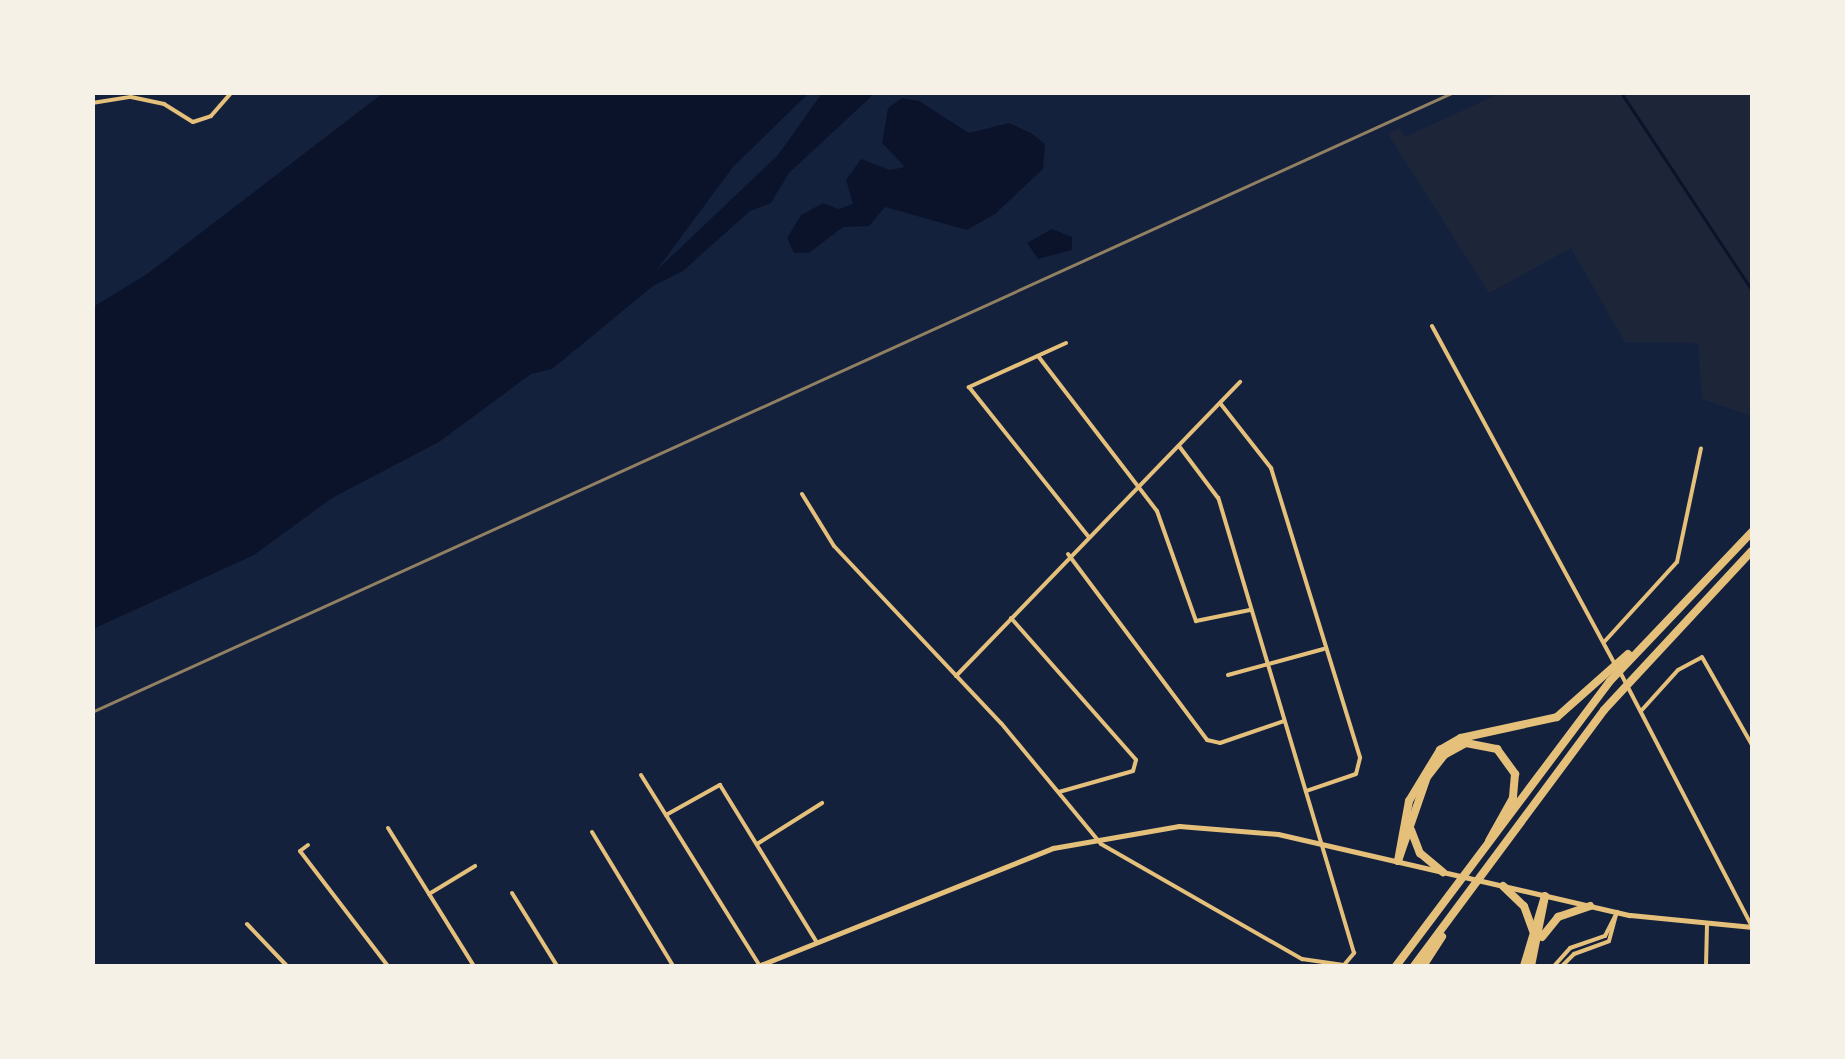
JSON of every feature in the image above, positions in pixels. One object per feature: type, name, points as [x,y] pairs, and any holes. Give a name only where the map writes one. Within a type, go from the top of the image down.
[{"type":"highway","points":[[1398,861],[1412,795],[1443,748],[1557,717],[1637,650],[1752,532]]},
{"type":"highway","points":[[1414,966],[1612,701],[1752,551]]},
{"type":"highway","points":[[1396,966],[1637,650]]},
{"type":"highway","points":[[1398,861],[1410,821],[1441,758],[1461,744],[1487,744],[1506,756],[1516,781],[1488,849]]},
{"type":"highway","points":[[1410,821],[1417,850],[1446,873]]},
{"type":"highway","points":[[1501,886],[1526,910],[1535,941]]},
{"type":"highway","points":[[1527,966],[1545,896]]},
{"type":"highway","points":[[1535,941],[1554,919],[1590,906]]},
{"type":"highway","points":[[1423,966],[1444,930]]},
{"type":"main road","points":[[759,966],[1035,854],[1096,837],[1202,826],[1320,842],[1616,912],[1752,928]]},
{"type":"street","points":[[92,103],[131,95],[164,104],[193,122],[210,116],[232,92]]},
{"type":"street","points":[[1432,326],[1641,711],[1752,928]]},
{"type":"street","points":[[1066,343],[969,387],[1088,536]]},
{"type":"street","points":[[1038,356],[1161,518],[1196,621],[1250,610]]},
{"type":"street","points":[[956,676],[1068,554],[1138,490],[1240,382]]},
{"type":"street","points":[[1220,403],[1271,468],[1362,766],[1356,774],[1306,791]]},
{"type":"street","points":[[802,494],[834,546],[956,676],[1096,837],[1302,959],[1344,966],[1354,953],[1214,488],[1179,446]]},
{"type":"street","points":[[1603,642],[1669,574],[1698,479],[1701,448]]},
{"type":"street","points":[[1068,554],[1207,740],[1220,743],[1284,721]]},
{"type":"street","points":[[1011,618],[1136,760],[1133,770],[1059,792]]},
{"type":"street","points":[[1228,676],[1326,648]]},
{"type":"street","points":[[1641,711],[1678,670],[1702,657],[1752,745]]},
{"type":"street","points":[[641,775],[759,966]]},
{"type":"street","points":[[666,815],[720,785],[817,943]]},
{"type":"street","points":[[757,844],[822,802]]},
{"type":"street","points":[[388,828],[474,966]]},
{"type":"street","points":[[592,832],[673,966]]},
{"type":"street","points":[[308,845],[300,851],[388,966]]},
{"type":"street","points":[[429,894],[475,866]]},
{"type":"street","points":[[512,892],[557,966]]},
{"type":"street","points":[[1554,966],[1570,948],[1605,936],[1616,912]]},
{"type":"street","points":[[1562,966],[1574,954],[1610,941],[1616,912]]},
{"type":"street","points":[[246,924],[287,966]]},
{"type":"street","points":[[1706,966],[1707,925]]},
{"type":"shaded area","points":[[1503,92],[1752,93],[1752,416],[1702,399],[1698,343],[1625,342],[1571,248],[1489,293],[1388,134],[1399,128],[1405,137]]},
{"type":"shaded area","points":[[383,93],[809,93],[733,167],[656,271],[778,155],[822,93],[875,93],[789,173],[771,203],[750,211],[683,271],[653,286],[552,369],[531,374],[439,442],[332,498],[254,555],[93,629],[93,307],[147,274]]},
{"type":"shaded area","points":[[902,98],[919,101],[969,133],[1009,123],[1031,133],[1045,144],[1043,169],[995,214],[967,230],[885,207],[869,226],[843,227],[809,253],[794,253],[787,238],[801,215],[823,203],[839,209],[853,204],[846,180],[861,159],[890,170],[905,167],[882,143],[888,108]]},
{"type":"shaded area","points":[[1052,229],[1072,237],[1072,250],[1038,259],[1027,243]]},
{"type":"waterway","points":[[1621,92],[1752,290]]},
{"type":"railway","points":[[92,712],[1454,92]]}]
